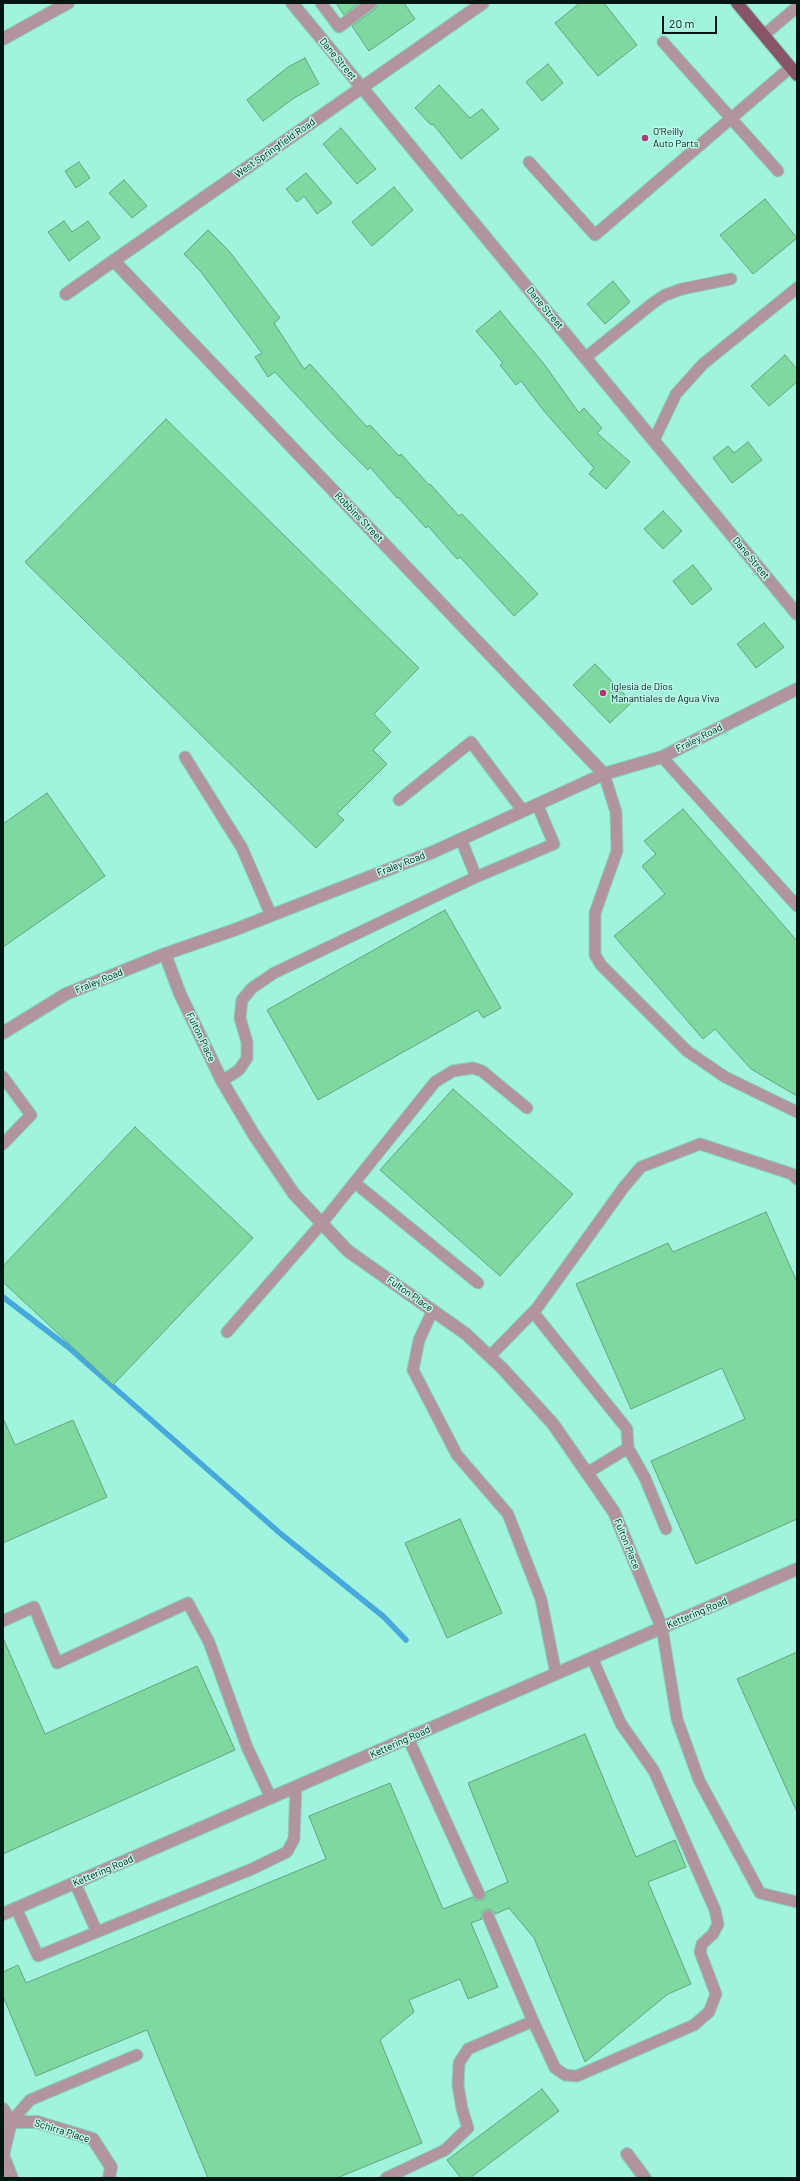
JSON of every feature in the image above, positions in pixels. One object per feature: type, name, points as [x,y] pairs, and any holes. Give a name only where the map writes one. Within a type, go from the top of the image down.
[{"type":"main road","points":[[737,3],[794,71]]},
{"type":"street","points":[[3,39],[68,3]]},
{"type":"street","name":"Dane Street","points":[[292,3],[797,614]]},
{"type":"street","name":"West Springfield Road","points":[[66,294],[483,3]]},
{"type":"street","name":"Robbins Street","points":[[114,261],[604,774]]},
{"type":"street","name":"Fraley Road","points":[[3,1033],[66,994],[165,954],[271,915],[461,839],[604,774],[662,757],[797,689]]},
{"type":"street","name":"Fulton Place","points":[[165,954],[180,994],[222,1081],[254,1136],[294,1194],[348,1251],[466,1334],[490,1356],[553,1424],[614,1512],[662,1628]]},
{"type":"street","name":"Kettering Road","points":[[3,1914],[797,1569]]},
{"type":"street","points":[[3,2109],[11,2122],[3,2155],[12,2178]]},
{"type":"street","name":"Schirra Place","points":[[11,2122],[37,2122],[93,2139],[111,2167],[109,2178]]},
{"type":"street","points":[[627,2154],[646,2178]]},
{"type":"lane","points":[[321,3],[339,27],[371,3]]},
{"type":"lane","points":[[764,34],[797,7]]},
{"type":"lane","points":[[663,42],[778,171]]},
{"type":"lane","points":[[529,162],[595,235],[732,118],[794,71]]},
{"type":"lane","points":[[585,358],[653,302],[665,295],[682,289],[731,279]]},
{"type":"lane","points":[[654,440],[676,394],[704,364],[797,288]]},
{"type":"lane","points":[[399,800],[472,742],[523,811]]},
{"type":"lane","points":[[185,757],[242,848],[271,915]]},
{"type":"lane","points":[[662,757],[797,906]]},
{"type":"lane","points":[[604,774],[616,812],[617,851],[595,913],[594,955],[601,965],[687,1050],[725,1077],[797,1112]]},
{"type":"lane","points":[[222,1081],[239,1070],[247,1058],[247,1042],[240,1018],[242,1000],[252,988],[274,973],[476,877],[554,844],[537,804]]},
{"type":"lane","points":[[461,839],[476,877]]},
{"type":"lane","points":[[227,1332],[322,1223],[435,1082],[453,1071],[473,1068],[482,1071],[527,1108]]},
{"type":"lane","points":[[3,1077],[31,1115],[3,1144]]},
{"type":"lane","points":[[490,1356],[533,1312],[624,1187],[641,1167],[700,1144],[792,1174],[797,1179]]},
{"type":"lane","points":[[354,1183],[478,1283]]},
{"type":"lane","points":[[433,1310],[419,1340],[413,1370],[457,1455],[508,1514],[541,1598],[556,1674]]},
{"type":"lane","points":[[533,1312],[627,1430],[628,1448],[646,1478],[666,1528]]},
{"type":"lane","points":[[587,1473],[628,1448]]},
{"type":"lane","points":[[3,1621],[34,1606],[57,1663],[188,1603],[209,1642],[247,1747],[271,1798]]},
{"type":"lane","points":[[662,1628],[677,1719],[699,1780],[760,1893],[797,1902]]},
{"type":"lane","points":[[488,1916],[555,2068],[565,2075],[577,2076],[694,2025],[709,2012],[716,1994],[700,1952],[702,1944],[713,1934],[718,1924],[715,1910],[654,1771],[622,1724],[592,1658]]},
{"type":"lane","points":[[408,1738],[479,1894]]},
{"type":"lane","points":[[16,1908],[38,1956],[252,1869],[287,1852],[294,1839],[296,1787]]},
{"type":"lane","points":[[75,1883],[97,1932]]},
{"type":"lane","points":[[386,2178],[445,2150],[468,2128],[462,2109],[458,2085],[460,2063],[468,2049],[533,2021]]},
{"type":"lane","points":[[11,2122],[30,2100],[137,2054]]},
{"type":"building","points":[[336,3],[359,3],[344,15]]},
{"type":"building","points":[[378,3],[404,3],[415,19],[369,51],[352,26],[375,9]]},
{"type":"building","points":[[580,3],[604,3],[637,45],[598,76],[555,23]]},
{"type":"building","points":[[305,58],[319,84],[294,98],[263,121],[247,100],[288,67]]},
{"type":"building","points":[[548,64],[563,83],[542,101],[526,82]]},
{"type":"building","points":[[439,85],[470,118],[482,109],[499,129],[461,159],[433,124],[431,125],[415,108]]},
{"type":"building","points":[[341,128],[376,169],[357,184],[323,144]]},
{"type":"building","points":[[79,162],[90,178],[76,188],[65,171]]},
{"type":"building","points":[[306,173],[332,203],[317,214],[304,196],[297,202],[286,189]]},
{"type":"building","points":[[124,180],[147,206],[132,218],[109,193]]},
{"type":"building","points":[[394,187],[413,210],[372,246],[352,222]]},
{"type":"building","points":[[765,199],[797,238],[753,274],[720,235]]},
{"type":"building","points":[[64,221],[72,232],[88,221],[100,238],[69,261],[48,232]]},
{"type":"building","points":[[208,230],[229,251],[280,318],[274,323],[304,369],[310,364],[367,427],[370,425],[399,456],[401,454],[459,516],[462,514],[538,594],[514,616],[460,557],[457,559],[428,526],[426,528],[398,497],[397,498],[370,467],[368,470],[337,439],[275,372],[268,377],[255,357],[262,353],[201,272],[184,254]]},
{"type":"building","points":[[613,281],[630,302],[605,324],[587,304]]},
{"type":"building","points":[[500,311],[544,364],[579,413],[584,408],[602,428],[597,433],[630,462],[606,489],[589,474],[594,468],[544,411],[521,381],[516,385],[500,365],[503,363],[476,331]]},
{"type":"building","points":[[785,355],[797,369],[797,382],[769,406],[751,386]]},
{"type":"building","points":[[166,419],[419,668],[374,714],[391,732],[373,750],[387,764],[337,814],[344,820],[316,848],[25,562]]},
{"type":"building","points":[[748,442],[762,460],[732,483],[713,458],[728,446],[734,453]]},
{"type":"building","points":[[663,511],[682,531],[663,549],[644,529]]},
{"type":"building","points":[[693,565],[712,589],[692,605],[673,581]]},
{"type":"building","points":[[764,623],[784,647],[756,668],[737,644]]},
{"type":"building","name":"Iglesia de Dios Manantiales de Agua Viva","points":[[595,664],[632,702],[610,723],[573,685]]},
{"type":"building","points":[[47,793],[105,876],[3,947],[3,824]]},
{"type":"building","points":[[683,809],[797,941],[797,1096],[751,1069],[715,1029],[703,1039],[614,936],[665,894],[642,866],[656,854],[644,841]]},
{"type":"building","points":[[445,910],[501,1008],[483,1018],[478,1010],[318,1100],[267,1010]]},
{"type":"building","points":[[453,1089],[573,1194],[500,1276],[380,1170]]},
{"type":"building","points":[[135,1127],[253,1238],[113,1385],[3,1282],[3,1266]]},
{"type":"building","points":[[766,1212],[797,1282],[797,1519],[696,1564],[651,1461],[745,1419],[722,1368],[631,1409],[576,1284],[668,1243],[673,1252]]},
{"type":"building","points":[[3,1418],[15,1445],[73,1420],[107,1497],[3,1543]]},
{"type":"building","points":[[460,1519],[502,1613],[447,1638],[405,1543]]},
{"type":"building","points":[[3,1638],[45,1734],[197,1666],[235,1750],[3,1854]]},
{"type":"building","points":[[797,1652],[797,1812],[737,1679]]},
{"type":"building","points":[[585,1734],[636,1857],[675,1840],[686,1867],[648,1882],[691,1984],[668,1994],[585,2062],[534,1938],[509,1908],[495,1914],[492,1910],[486,1909],[482,1912],[482,1919],[471,1923],[498,1987],[468,1999],[460,1979],[409,2000],[414,2012],[380,2040],[422,2143],[337,2178],[208,2178],[147,2030],[36,2076],[3,1996],[3,1972],[18,1965],[26,1983],[326,1859],[309,1816],[390,1783],[443,1909],[473,1897],[475,1900],[482,1900],[485,1898],[486,1892],[508,1882],[468,1783]]},
{"type":"building","points":[[542,2089],[559,2111],[470,2178],[461,2178],[447,2160]]},
{"type":"waterway","points":[[3,1297],[68,1347],[281,1534],[384,1617],[406,1640]]},
{"type":"place","name":"O'Reilly Auto Parts","points":[[645,138]]},
{"type":"place","name":"Iglesia de Dios Manantiales de Agua Viva","points":[[603,693]]}]
